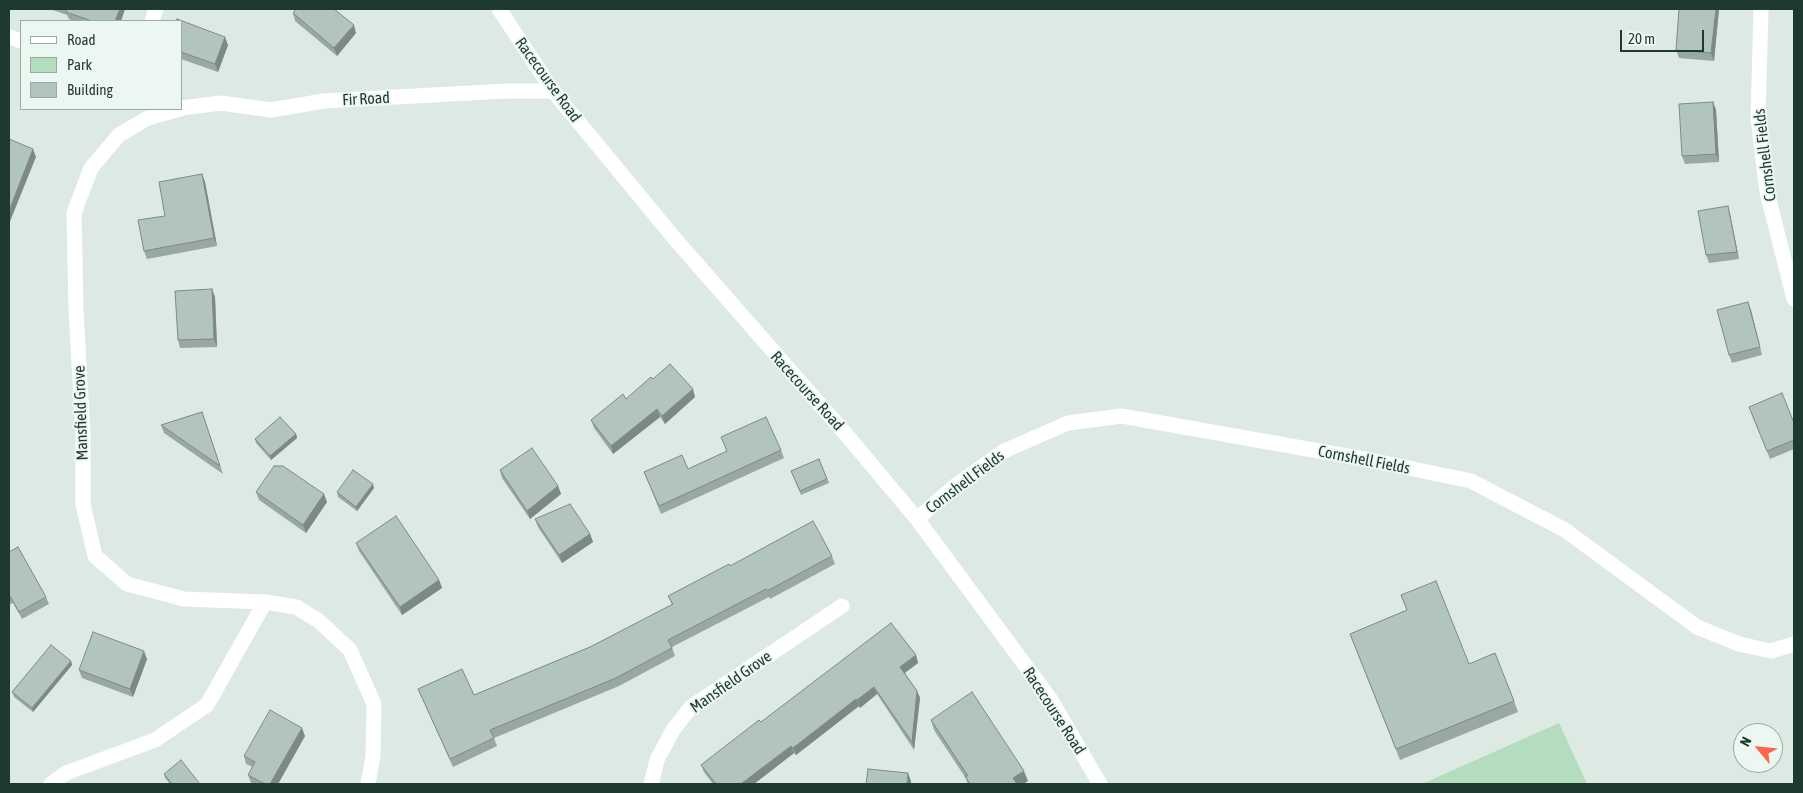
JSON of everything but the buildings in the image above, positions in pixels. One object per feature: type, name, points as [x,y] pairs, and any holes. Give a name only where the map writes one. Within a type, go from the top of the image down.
[{"type":"street","name":"Racecourse Road","points":[[499,9],[553,91],[675,239],[850,439],[916,519],[1051,700],[1100,784]]},
{"type":"street","name":"Cornshell Fields","points":[[1761,9],[1758,118],[1767,192],[1794,299]]},
{"type":"street","name":"Fir Road","points":[[182,109],[221,103],[271,110],[324,101],[506,91],[553,91]]},
{"type":"street","name":"Fir Road","points":[[145,113],[172,110]]},
{"type":"street","name":"Mansfield Grove","points":[[145,113],[119,135],[91,168],[74,213],[76,310],[83,435],[83,504],[95,556],[127,584],[184,599],[265,602],[296,607],[319,621],[350,650],[374,704],[373,756],[368,784]]},
{"type":"street","name":"Cornshell Fields","points":[[916,519],[956,484],[1004,451],[1068,423],[1122,416],[1375,461],[1471,481],[1565,530],[1697,627],[1739,644],[1771,651],[1794,644]]},
{"type":"street","points":[[51,784],[66,773],[155,740],[207,705],[265,602]]},
{"type":"street","name":"Mansfield Grove","points":[[651,784],[657,760],[673,730],[692,707],[842,606]]},
{"type":"green space","points":[[1559,723],[1587,784],[1422,784]]}]
